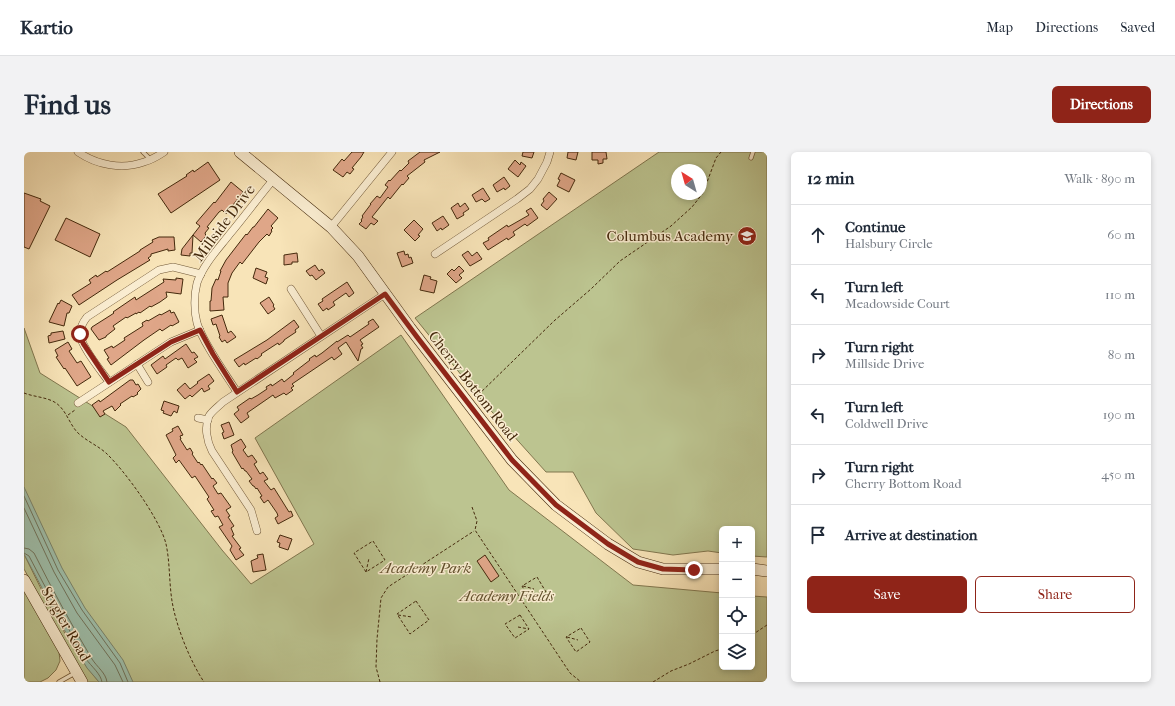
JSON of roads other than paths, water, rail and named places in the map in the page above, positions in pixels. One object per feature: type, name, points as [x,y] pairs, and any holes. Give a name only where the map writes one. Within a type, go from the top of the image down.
[{"type":"main road","name":"Cherry Bottom Road","points":[[240,152],[331,227],[358,256],[385,294],[512,460],[556,505],[608,544],[638,562],[663,569],[719,568]]},
{"type":"main road","points":[[755,569],[767,571]]},
{"type":"main road","name":"Stygler Road","points":[[24,580],[82,682]]},
{"type":"street","points":[[78,152],[92,160],[110,165],[128,166],[150,160],[164,152]]},
{"type":"street","points":[[331,227],[391,152]]},
{"type":"street","points":[[435,254],[517,200],[530,189],[538,180],[550,152]]},
{"type":"street","name":"Millside Drive","points":[[237,392],[213,354],[197,322],[195,303],[197,283],[214,254],[273,180]]},
{"type":"street","points":[[109,382],[83,343],[80,334],[82,325],[87,317],[159,270],[173,267],[201,274]]},
{"type":"street","points":[[291,289],[321,336]]},
{"type":"street","points":[[257,531],[251,510],[212,451],[208,442],[206,428],[209,416],[223,402],[237,392],[385,294]]},
{"type":"street","points":[[78,403],[171,342],[200,330]]},
{"type":"street","points":[[137,364],[148,382]]},
{"type":"street","points":[[198,418],[208,420]]},
{"type":"lane","points":[[143,152],[150,160]]},
{"type":"lane","points":[[751,158],[753,152]]},
{"type":"lane","points":[[59,682],[76,672]]},
{"type":"water","points":[[24,487],[62,568],[85,608],[123,660],[133,682],[99,682],[87,668],[62,626],[24,554]]},
{"type":"place","name":"Columbus Academy","points":[[747,236]]},
{"type":"park label","name":"Academy Park","points":[[426,568]]},
{"type":"park label","name":"Academy Fields","points":[[507,596]]}]
